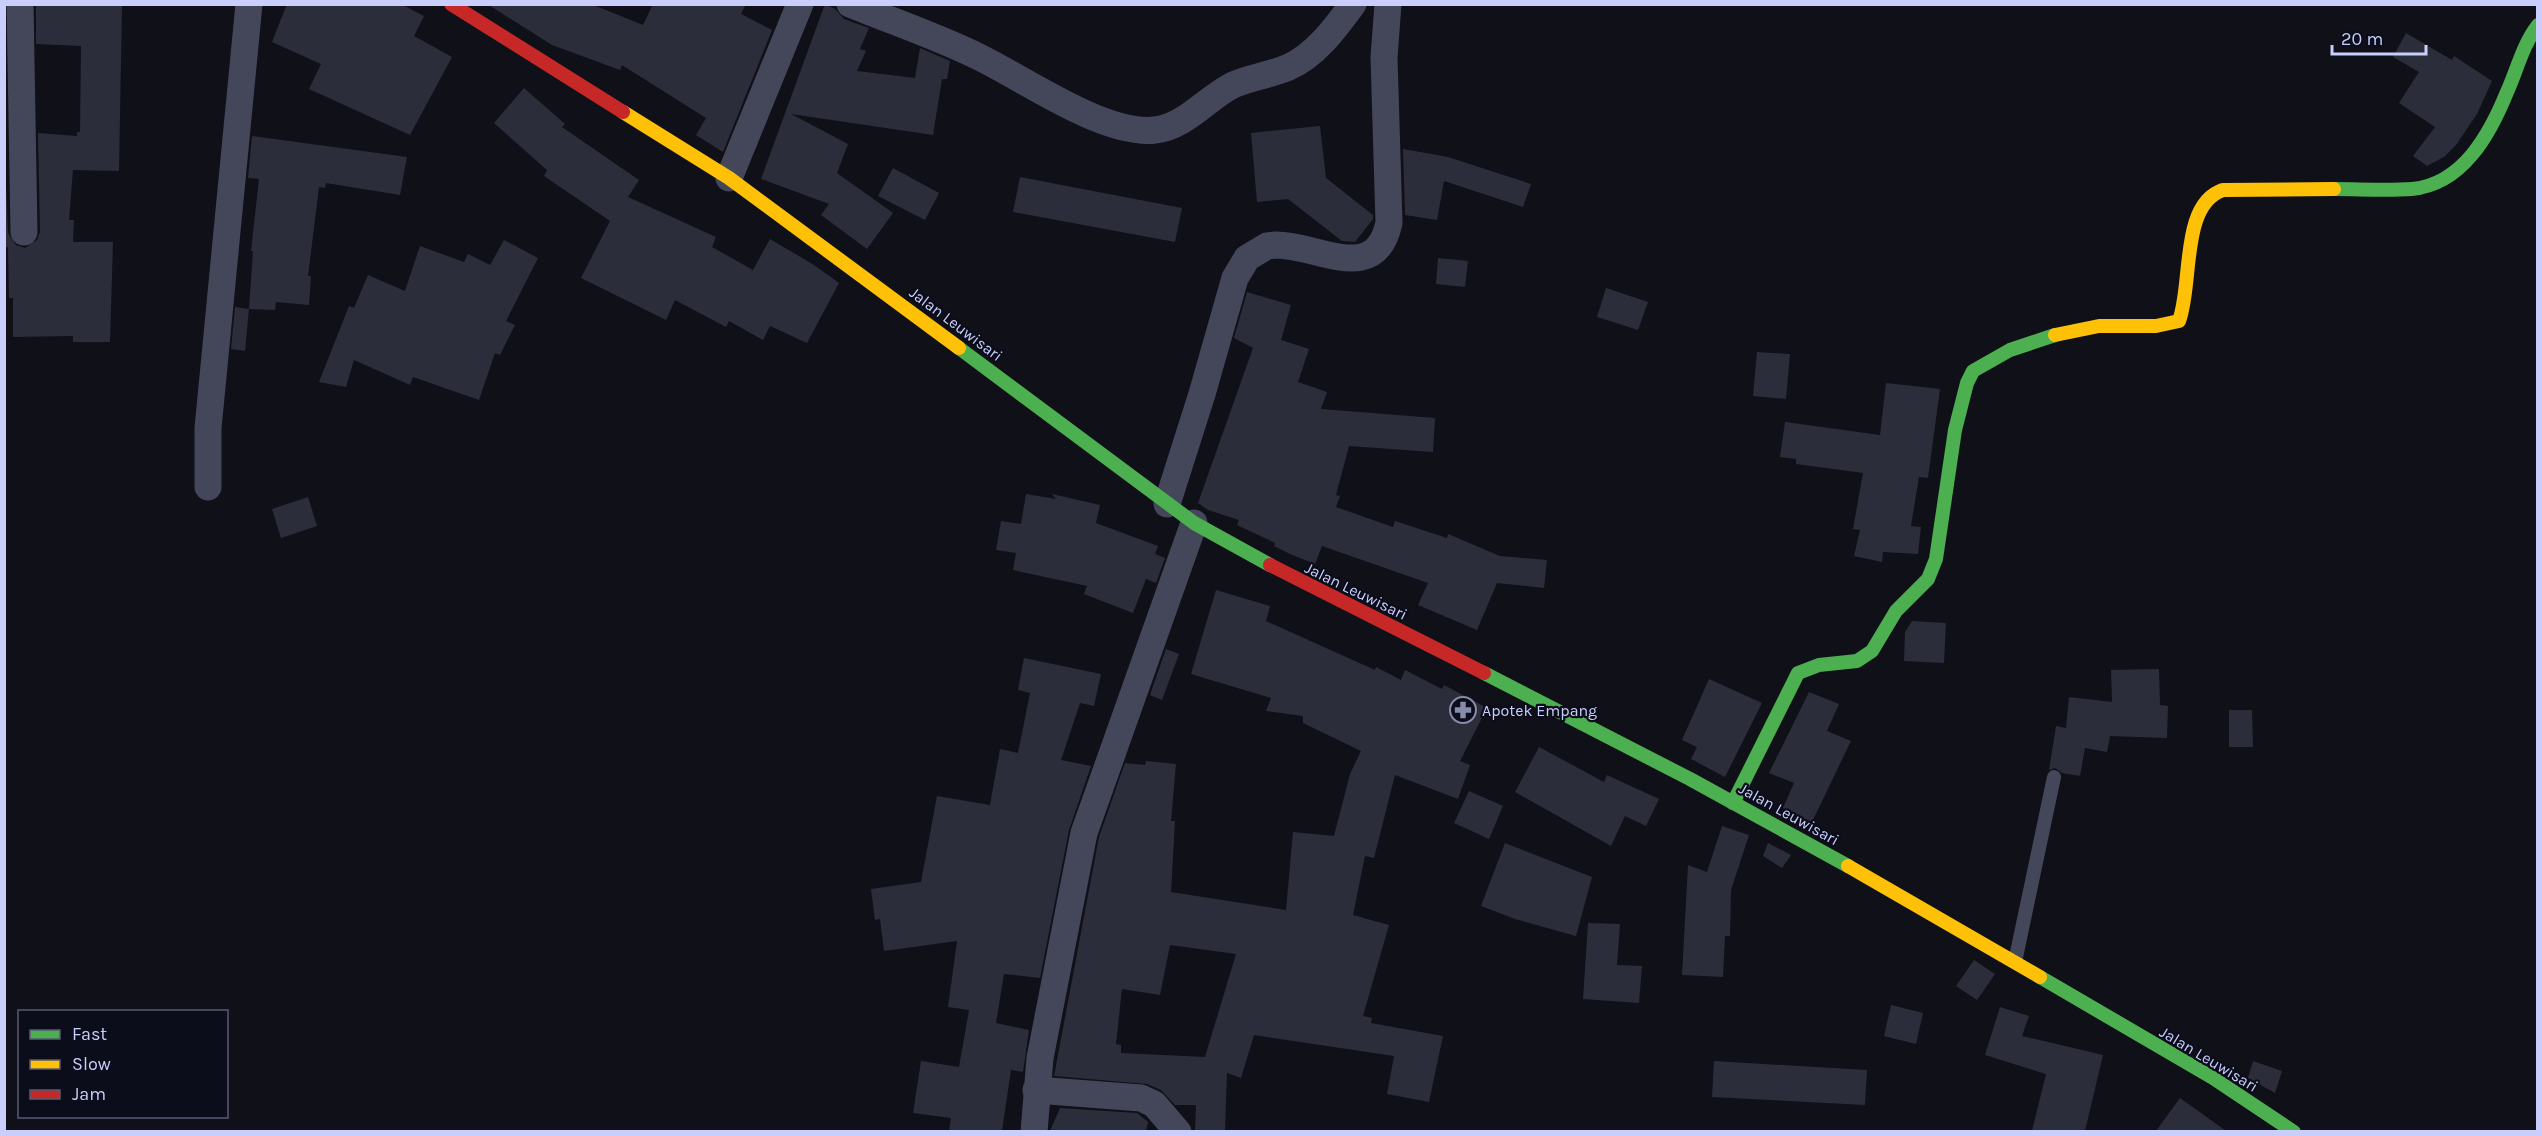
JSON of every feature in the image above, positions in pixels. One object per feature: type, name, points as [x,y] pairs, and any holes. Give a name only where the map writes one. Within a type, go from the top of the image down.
[{"type":"main road","name":"Jalan Leuwisari","points":[[451,4],[729,178],[1194,523],[1273,568],[1561,712],[1734,803],[2015,962],[2223,1085],[2294,1131]]},
{"type":"main road","points":[[1734,803],[1798,673],[1819,665],[1857,661],[1872,651],[1896,611],[1928,579],[1936,559],[1961,399],[1973,372],[1983,363],[2037,342],[2090,327],[2160,327],[2178,321],[2186,299],[2193,236],[2202,207],[2207,198],[2223,190],[2414,189],[2445,180],[2454,174],[2488,137],[2538,25]]},
{"type":"street","points":[[20,4],[24,231]]},
{"type":"street","points":[[208,487],[208,428],[249,4]]},
{"type":"street","points":[[729,178],[800,4]]},
{"type":"street","points":[[850,4],[979,57],[1084,112],[1123,127],[1142,131],[1170,126],[1232,86],[1290,67],[1314,50],[1353,4]]},
{"type":"street","points":[[1167,504],[1203,394],[1235,278],[1247,258],[1266,246],[1287,245],[1360,259],[1381,247],[1386,236],[1389,223],[1384,57],[1388,4]]},
{"type":"street","points":[[1034,1131],[1040,1058],[1084,833],[1194,523]]},
{"type":"street","points":[[1036,1090],[1141,1098],[1154,1104],[1178,1131]]},
{"type":"lane","points":[[2015,962],[2054,777]]},
{"type":"building","points":[[36,4],[122,4],[119,171],[73,170],[69,220],[74,220],[73,242],[113,242],[110,342],[73,342],[73,336],[13,337],[13,298],[9,298],[8,247],[4,247],[4,136],[8,233],[16,245],[25,248],[37,240],[40,232],[38,133],[77,136],[77,132],[80,132],[81,46],[36,44]]},
{"type":"building","points":[[287,4],[401,4],[424,16],[414,36],[452,57],[410,135],[309,89],[321,64],[272,42]]},
{"type":"building","points":[[487,4],[591,4],[643,25],[653,4],[746,4],[741,14],[772,30],[723,152],[696,135],[706,118],[622,65],[620,70],[552,45]]},
{"type":"building","points":[[825,4],[835,9],[844,19],[869,28],[860,49],[866,51],[857,71],[915,78],[920,48],[950,61],[947,79],[942,79],[933,135],[791,114],[848,144],[837,173],[893,213],[867,249],[821,215],[829,204],[761,179]]},
{"type":"building","points":[[2406,33],[2452,60],[2454,56],[2492,81],[2477,114],[2456,145],[2444,157],[2427,166],[2413,156],[2435,127],[2399,103],[2419,72],[2393,57]]},
{"type":"building","points":[[524,88],[565,124],[562,127],[639,180],[628,197],[716,237],[712,247],[753,270],[770,239],[839,283],[807,343],[770,326],[763,340],[729,321],[726,327],[675,300],[666,320],[581,278],[610,221],[544,176],[547,170],[494,123]]},
{"type":"building","points":[[1320,126],[1326,178],[1373,215],[1373,219],[1355,242],[1342,241],[1288,199],[1257,202],[1251,133]]},
{"type":"building","points":[[252,136],[407,157],[400,195],[326,183],[325,188],[319,187],[308,276],[311,276],[309,305],[276,302],[275,310],[249,309],[253,251],[251,251],[259,179],[248,178]]},
{"type":"building","points":[[1403,149],[1448,157],[1531,184],[1523,207],[1444,181],[1437,220],[1405,215]]},
{"type":"building","points":[[893,168],[939,193],[925,220],[878,196]]},
{"type":"building","points":[[1020,177],[1182,208],[1175,242],[1013,212]]},
{"type":"building","points":[[504,240],[538,258],[506,321],[515,325],[500,355],[495,353],[479,400],[413,377],[410,385],[354,360],[346,387],[319,382],[349,306],[354,308],[368,275],[405,291],[420,246],[464,262],[468,254],[490,265]]},
{"type":"building","points":[[1438,258],[1468,261],[1465,287],[1436,284]]},
{"type":"building","points":[[1606,288],[1648,302],[1638,330],[1597,317]]},
{"type":"building","points":[[1247,292],[1291,305],[1281,340],[1309,349],[1298,382],[1327,392],[1321,409],[1435,418],[1433,452],[1349,446],[1336,495],[1340,496],[1336,507],[1393,527],[1395,521],[1447,538],[1448,534],[1500,556],[1547,560],[1544,588],[1497,583],[1477,630],[1418,605],[1428,583],[1322,546],[1315,564],[1274,546],[1275,543],[1237,525],[1239,520],[1208,510],[1198,503],[1253,348],[1234,338]]},
{"type":"building","points":[[235,307],[249,309],[245,351],[231,349]]},
{"type":"building","points":[[1757,352],[1790,354],[1786,399],[1753,396]]},
{"type":"building","points":[[1886,383],[1940,389],[1928,478],[1919,477],[1911,526],[1921,527],[1918,554],[1883,552],[1882,562],[1854,556],[1860,530],[1853,529],[1863,473],[1796,464],[1796,459],[1780,457],[1785,422],[1880,435]]},
{"type":"building","points":[[1026,494],[1056,499],[1052,494],[1100,505],[1096,523],[1158,546],[1155,554],[1165,558],[1156,583],[1146,579],[1133,613],[1084,594],[1087,586],[1013,570],[1016,553],[996,550],[1001,521],[1021,524]]},
{"type":"building","points":[[308,497],[317,526],[281,538],[272,509]]},
{"type":"building","points":[[1216,590],[1270,606],[1266,621],[1375,670],[1376,667],[1401,680],[1405,670],[1442,689],[1444,685],[1487,708],[1460,761],[1470,765],[1458,799],[1395,775],[1374,858],[1365,856],[1353,915],[1389,925],[1363,1016],[1372,1018],[1371,1023],[1443,1036],[1429,1102],[1387,1094],[1394,1056],[1254,1035],[1241,1078],[1227,1073],[1225,1131],[1195,1131],[1196,1105],[1175,1105],[1161,1090],[1147,1084],[1054,1076],[1099,837],[1125,763],[1145,765],[1146,761],[1176,764],[1171,821],[1175,821],[1171,892],[1286,910],[1293,832],[1334,836],[1350,774],[1361,751],[1303,723],[1303,716],[1266,711],[1271,698],[1191,674]],"holes":[[[1170,945],[1236,954],[1205,1057],[1121,1053],[1121,1045],[1116,1044],[1122,989],[1160,995]]]},
{"type":"building","points":[[1912,621],[1946,623],[1944,663],[1904,661],[1905,632]]},
{"type":"building","points":[[1166,649],[1179,654],[1162,700],[1150,695]]},
{"type":"building","points":[[1024,658],[1101,674],[1094,706],[1080,703],[1061,760],[1091,766],[1069,830],[1040,978],[1004,974],[996,1023],[1029,1030],[1023,1072],[1011,1070],[1002,1131],[949,1131],[951,1118],[913,1113],[921,1061],[959,1067],[969,1010],[948,1007],[957,941],[884,951],[880,919],[875,920],[871,889],[921,882],[937,796],[990,805],[1000,749],[1018,753],[1030,693],[1018,690]]},
{"type":"building","points":[[2159,669],[2160,705],[2168,706],[2167,738],[2110,736],[2107,752],[2085,748],[2080,776],[2062,773],[2055,768],[2049,770],[2056,726],[2066,728],[2069,697],[2112,702],[2111,670]]},
{"type":"building","points":[[1709,679],[1762,703],[1725,777],[1691,759],[1697,747],[1682,740]]},
{"type":"building","points":[[1809,692],[1839,704],[1827,731],[1851,741],[1811,824],[1783,808],[1794,783],[1769,773]]},
{"type":"building","points":[[2229,710],[2252,710],[2253,747],[2229,747]]},
{"type":"building","points":[[1539,747],[1604,782],[1607,775],[1659,799],[1646,826],[1625,816],[1611,846],[1515,792]]},
{"type":"building","points":[[1469,791],[1503,806],[1489,839],[1454,823]]},
{"type":"building","points":[[1722,826],[1749,835],[1731,890],[1730,936],[1725,936],[1723,977],[1682,975],[1688,865],[1707,872]]},
{"type":"building","points":[[1505,843],[1592,877],[1576,936],[1515,919],[1481,906]]},
{"type":"building","points":[[1768,843],[1791,855],[1782,868],[1763,856]]},
{"type":"building","points":[[1588,923],[1620,924],[1617,965],[1642,966],[1639,1003],[1583,999]]},
{"type":"building","points":[[1974,960],[1995,974],[1977,1000],[1956,986]]},
{"type":"building","points":[[1891,1005],[1923,1013],[1916,1044],[1884,1036]]},
{"type":"building","points":[[2000,1007],[2029,1016],[2022,1036],[2103,1055],[2085,1131],[2032,1131],[2046,1074],[1985,1055]]},
{"type":"building","points":[[1714,1061],[1867,1070],[1865,1105],[1712,1097]]},
{"type":"building","points":[[2253,1061],[2282,1071],[2275,1093],[2248,1078]]},
{"type":"building","points":[[2180,1098],[2226,1131],[2156,1131]]},
{"type":"building","points":[[1060,1108],[1137,1113],[1148,1122],[1146,1131],[1050,1131]]},
{"type":"traffic: fast","points":[[2334,189],[2412,189],[2446,178],[2460,167],[2483,140],[2492,124],[2524,49],[2538,25]]},
{"type":"traffic: fast","points":[[1733,803],[1798,673],[1819,665],[1857,661],[1872,651],[1896,611],[1928,579],[1936,559],[1955,430],[1967,383],[1973,371],[2010,350],[2055,335]]},
{"type":"traffic: fast","points":[[959,348],[1194,523],[1270,565]]},
{"type":"traffic: fast","points":[[1484,673],[1690,779],[1848,866]]},
{"type":"traffic: fast","points":[[2040,977],[2213,1078],[2294,1132]]},
{"type":"traffic: slow","points":[[623,112],[729,178],[959,348]]},
{"type":"traffic: slow","points":[[2055,335],[2099,326],[2156,326],[2179,321],[2194,228],[2200,211],[2209,198],[2223,190],[2334,189]]},
{"type":"traffic: slow","points":[[1848,866],[2040,977]]},
{"type":"traffic: jam","points":[[451,4],[623,112]]},
{"type":"traffic: jam","points":[[1270,565],[1484,673]]},
{"type":"place","name":"Apotek Empang","points":[[1463,710]]}]
